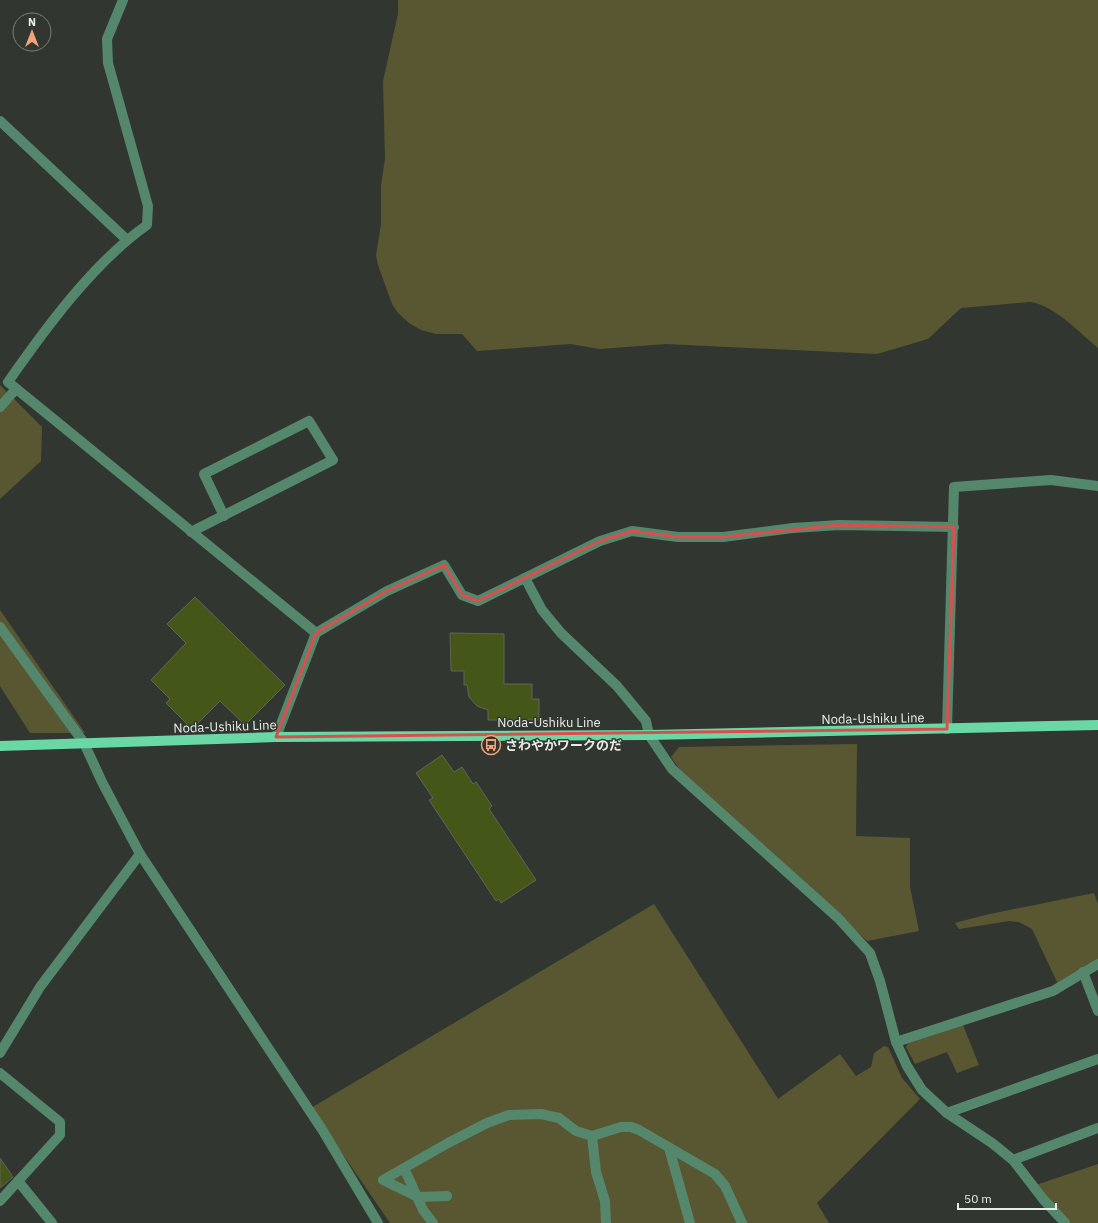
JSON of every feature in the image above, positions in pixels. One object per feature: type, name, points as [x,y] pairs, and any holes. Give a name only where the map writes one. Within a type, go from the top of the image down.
[{"type":"main road","name":"Noda-Ushiku Line","points":[[0,746],[276,737],[649,735],[1098,725]]},
{"type":"street","points":[[122,0],[106,39],[108,63],[148,206],[147,225],[126,239],[97,269],[33,346],[8,382],[316,633]]},
{"type":"street","points":[[0,120],[126,239]]},
{"type":"street","points":[[0,407],[16,389]]},
{"type":"street","points":[[191,532],[224,516],[333,460],[308,421],[204,474],[224,516]]},
{"type":"street","points":[[947,729],[954,487],[1051,480],[1098,486]]},
{"type":"street","points":[[276,737],[316,633],[386,591],[444,565],[462,595],[478,601],[600,541],[632,531],[678,536],[724,536],[793,528],[839,525],[954,526]]},
{"type":"street","points":[[525,578],[542,610],[561,632],[617,686],[646,721],[649,735],[672,769],[838,918],[870,953],[880,981],[896,1042],[907,1066],[922,1090],[947,1113],[992,1143],[1013,1160],[1043,1199],[1065,1223]]},
{"type":"street","points":[[0,626],[84,743],[102,782],[140,854],[323,1131],[378,1223]]},
{"type":"street","points":[[0,1053],[40,987],[140,854]]},
{"type":"street","points":[[896,1042],[1053,991],[1098,964]]},
{"type":"street","points":[[1083,972],[1098,1011]]},
{"type":"street","points":[[947,1113],[1098,1059]]},
{"type":"street","points":[[0,1073],[60,1122],[60,1135],[0,1201]]},
{"type":"street","points":[[447,1196],[418,1197],[383,1180],[448,1143],[487,1123],[509,1115],[541,1114],[559,1118],[576,1131],[592,1136],[621,1127],[631,1127],[715,1174],[725,1186],[742,1223]]},
{"type":"street","points":[[1013,1160],[1098,1128]]},
{"type":"street","points":[[592,1136],[596,1172],[605,1201],[606,1223]]},
{"type":"street","points":[[669,1148],[690,1223]]},
{"type":"street","points":[[404,1168],[423,1210],[434,1223]]},
{"type":"street","points":[[18,1181],[52,1223]]},
{"type":"highlighted area","points":[[839,525],[954,527],[947,729],[276,737],[316,633],[387,591],[444,565],[462,595],[478,601],[600,541],[632,531],[678,537],[723,537]]},
{"type":"shaded area","points":[[398,0],[1098,0],[1098,348],[1066,320],[1048,308],[1030,302],[961,308],[928,339],[877,354],[666,344],[600,349],[570,344],[477,351],[462,334],[436,334],[421,330],[409,323],[398,313],[392,304],[378,265],[376,255],[381,224],[381,185],[385,159],[383,81],[398,14]]},
{"type":"shaded area","points":[[0,385],[42,427],[41,461],[0,499]]},
{"type":"shaded area","points":[[0,610],[85,733],[30,733],[0,686]]},
{"type":"shaded area","points":[[857,744],[856,836],[910,838],[910,887],[919,931],[867,941],[784,863],[680,770],[671,757],[679,747]]},
{"type":"shaded area","points":[[1094,893],[1098,904],[1098,961],[1058,984],[1032,929],[1019,922],[1009,921],[959,929],[955,923],[985,915]]},
{"type":"shaded area","points":[[654,904],[778,1099],[840,1054],[856,1076],[871,1067],[874,1053],[884,1046],[888,1047],[902,1078],[920,1099],[817,1203],[829,1223],[390,1223],[311,1108]]},
{"type":"shaded area","points":[[963,1025],[979,1065],[957,1073],[947,1052],[915,1064],[906,1047],[908,1043]]},
{"type":"shaded area","points":[[1098,1164],[1098,1223],[1070,1223],[1036,1185]]},
{"type":"building","points":[[195,597],[285,685],[245,725],[220,701],[192,729],[166,703],[170,699],[151,680],[186,643],[167,624]]},
{"type":"building","points":[[450,633],[504,634],[504,684],[532,684],[532,699],[539,699],[539,720],[488,720],[488,710],[477,706],[469,697],[467,685],[464,685],[464,671],[451,671]]},
{"type":"building","points":[[442,755],[454,772],[462,767],[473,784],[476,782],[492,806],[489,809],[536,880],[501,903],[499,899],[496,901],[429,800],[433,798],[416,773]]},
{"type":"building","points":[[0,1158],[13,1177],[0,1188]]},
{"type":"place","name":"さわやかワークのだ","points":[[491,745]]}]
